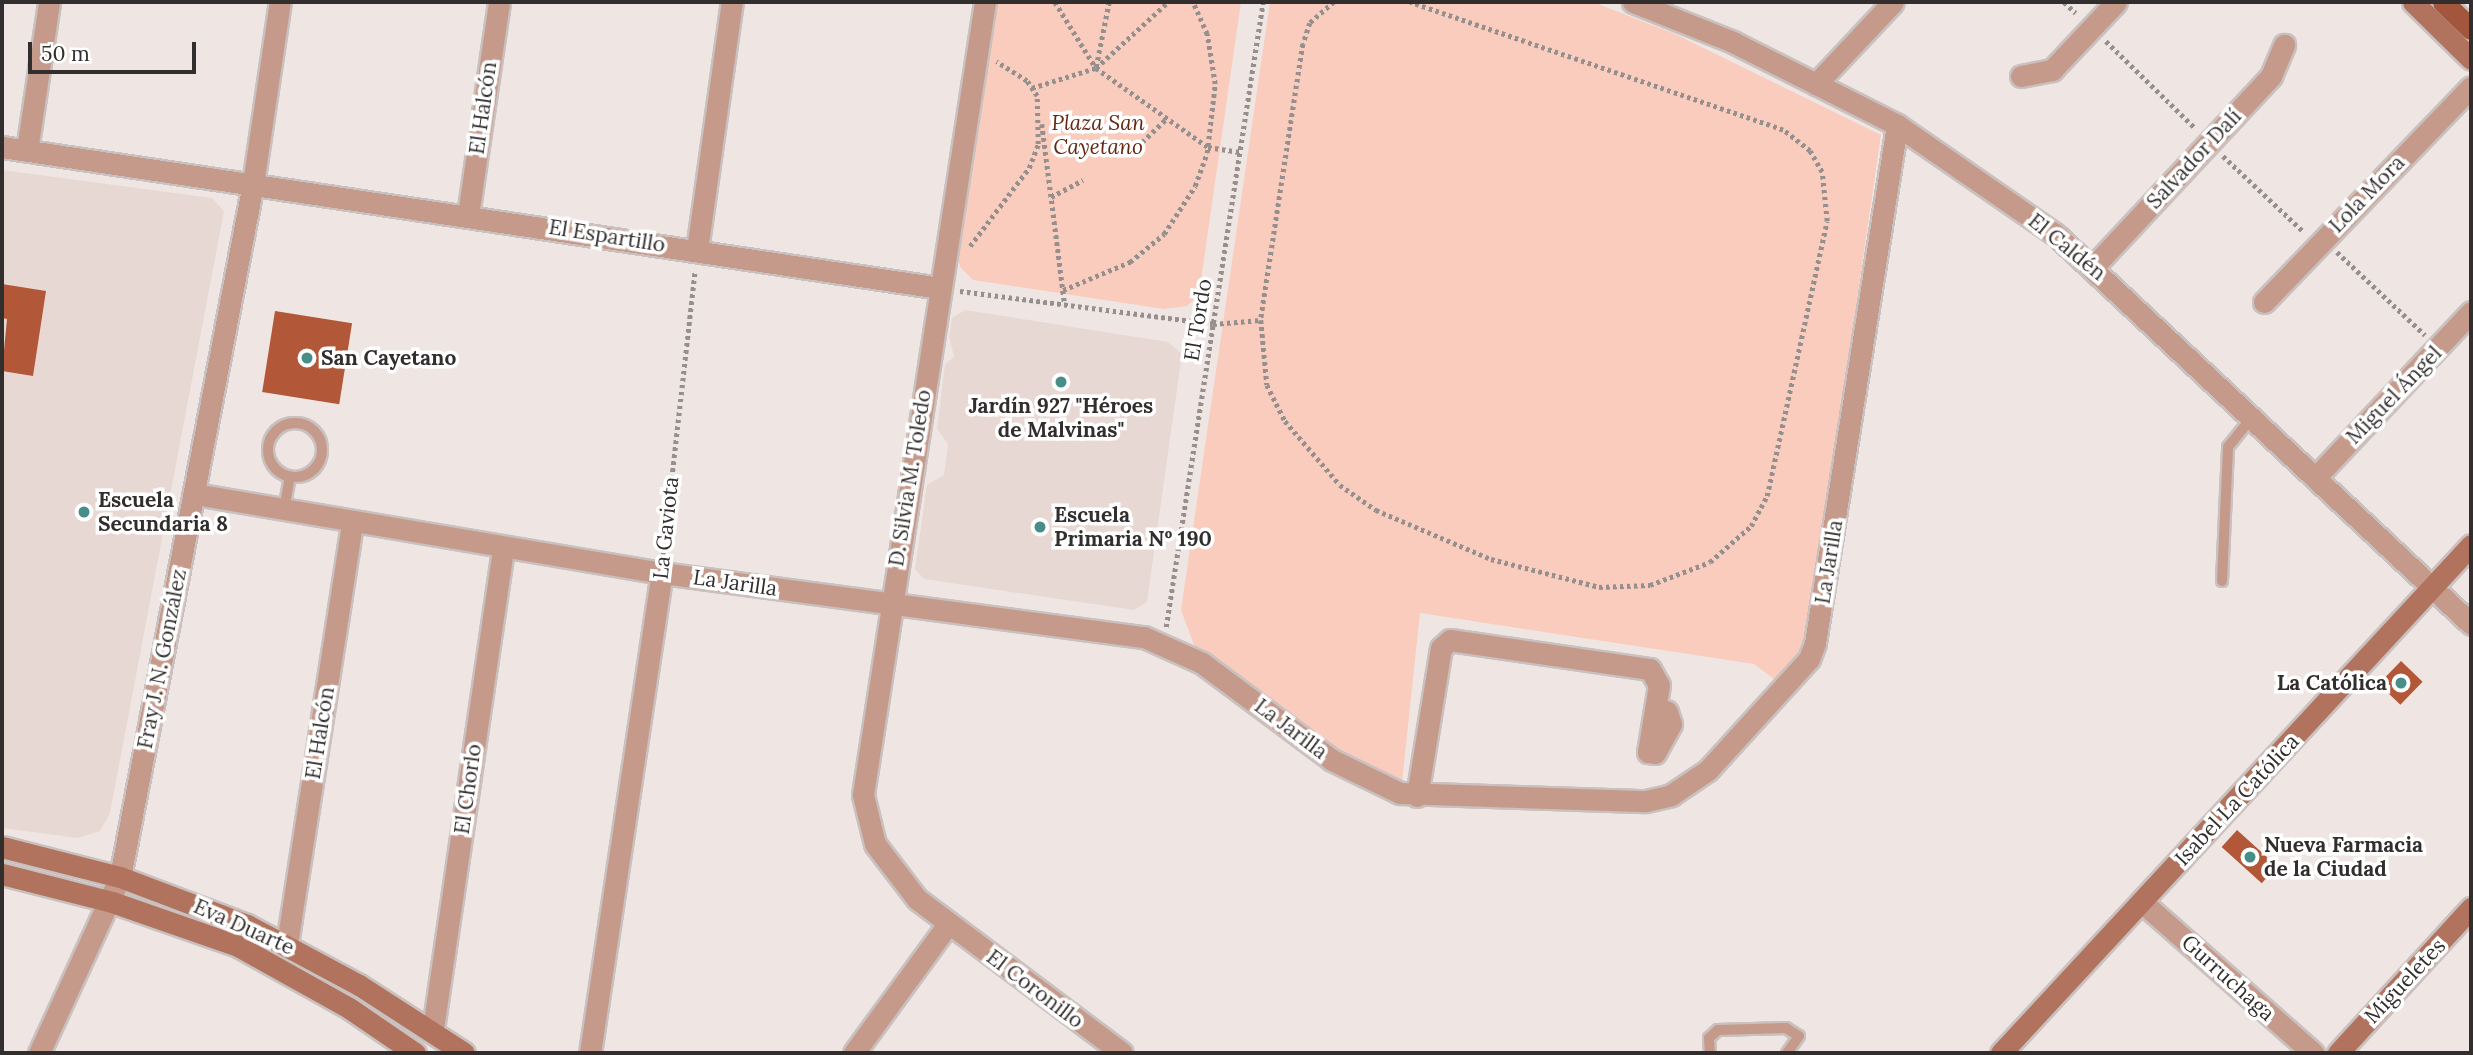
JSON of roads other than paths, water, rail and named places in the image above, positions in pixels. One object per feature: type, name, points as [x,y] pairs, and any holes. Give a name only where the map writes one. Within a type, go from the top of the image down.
[{"type":"main road","points":[[2443,2],[2471,29]]},
{"type":"street","points":[[27,150],[49,2]]},
{"type":"street","name":"Fray J. N. González","points":[[39,1053],[112,902],[120,877],[253,184],[280,2]]},
{"type":"street","name":"El Halcón","points":[[468,215],[499,2]]},
{"type":"street","points":[[697,250],[732,2]]},
{"type":"street","name":"D. Silvia M. Toledo","points":[[948,924],[894,875],[866,819],[864,771],[985,2]]},
{"type":"street","name":"El Caldén","points":[[1633,2],[1816,84],[1896,125],[2094,266],[2471,624]]},
{"type":"street","points":[[1816,84],[1893,2]]},
{"type":"street","points":[[2021,76],[2052,70],[2116,2]]},
{"type":"street","points":[[2413,2],[2471,59]]},
{"type":"street","name":"Salvador Dalí","points":[[2094,266],[2272,76],[2284,45]]},
{"type":"street","name":"Lola Mora","points":[[2264,302],[2471,87]]},
{"type":"street","name":"La Jarilla","points":[[195,494],[662,573],[891,605],[1118,631],[1164,643],[1202,663],[1368,782],[1417,796],[1646,801],[1671,795],[1708,770],[1809,659],[1819,628],[1896,125]]},
{"type":"street","name":"El Espartillo","points":[[2,147],[940,288]]},
{"type":"street","name":"Miguel Ángel","points":[[2316,477],[2471,312]]},
{"type":"street","name":"El Halcón","points":[[287,944],[352,522]]},
{"type":"street","name":"Isabel La Católica","points":[[2001,1053],[2471,545]]},
{"type":"street","name":"El Chorlo","points":[[433,1029],[503,548]]},
{"type":"street","name":"La Gaviota","points":[[590,1053],[662,573]]},
{"type":"street","points":[[1417,796],[1441,648],[1450,640],[1650,669],[1660,685],[1656,707]]},
{"type":"street","name":"Eva Duarte","points":[[2,847],[120,877],[287,944],[433,1029],[464,1053]]},
{"type":"street","name":"Eva Duarte","points":[[2,874],[112,902],[238,946],[349,1007],[415,1053]]},
{"type":"street","name":"Gurruchaga","points":[[2143,902],[2312,1053]]},
{"type":"street","name":"Migueletes","points":[[2338,1053],[2471,908]]},
{"type":"street","points":[[854,1053],[948,924]]},
{"type":"street","name":"El Coronillo","points":[[948,924],[1122,1053]]},
{"type":"lane","points":[[2221,581],[2228,447],[2252,417]]},
{"type":"lane","points":[[299,424],[316,433],[322,450],[308,474],[290,477],[275,470],[268,446],[276,431],[299,424]]},
{"type":"lane","points":[[284,510],[290,477]]},
{"type":"lane","points":[[1710,1053],[1709,1038],[1718,1030],[1786,1028],[1799,1037],[1787,1053]]},
{"type":"place","name":"San Cayetano","points":[[307,358]]},
{"type":"place","name":"Jardín 927 \"Héroes de Malvinas\"","points":[[1061,382]]},
{"type":"place","name":"Escuela Secundaria 8","points":[[84,512]]},
{"type":"place","name":"Escuela Primaria Nº 190","points":[[1040,527]]},
{"type":"place","name":"La Católica","points":[[2401,683]]},
{"type":"place","name":"Nueva Farmacia de la Ciudad","points":[[2250,857]]},
{"type":"park label","name":"Plaza San Cayetano","points":[[1098,135]]}]
